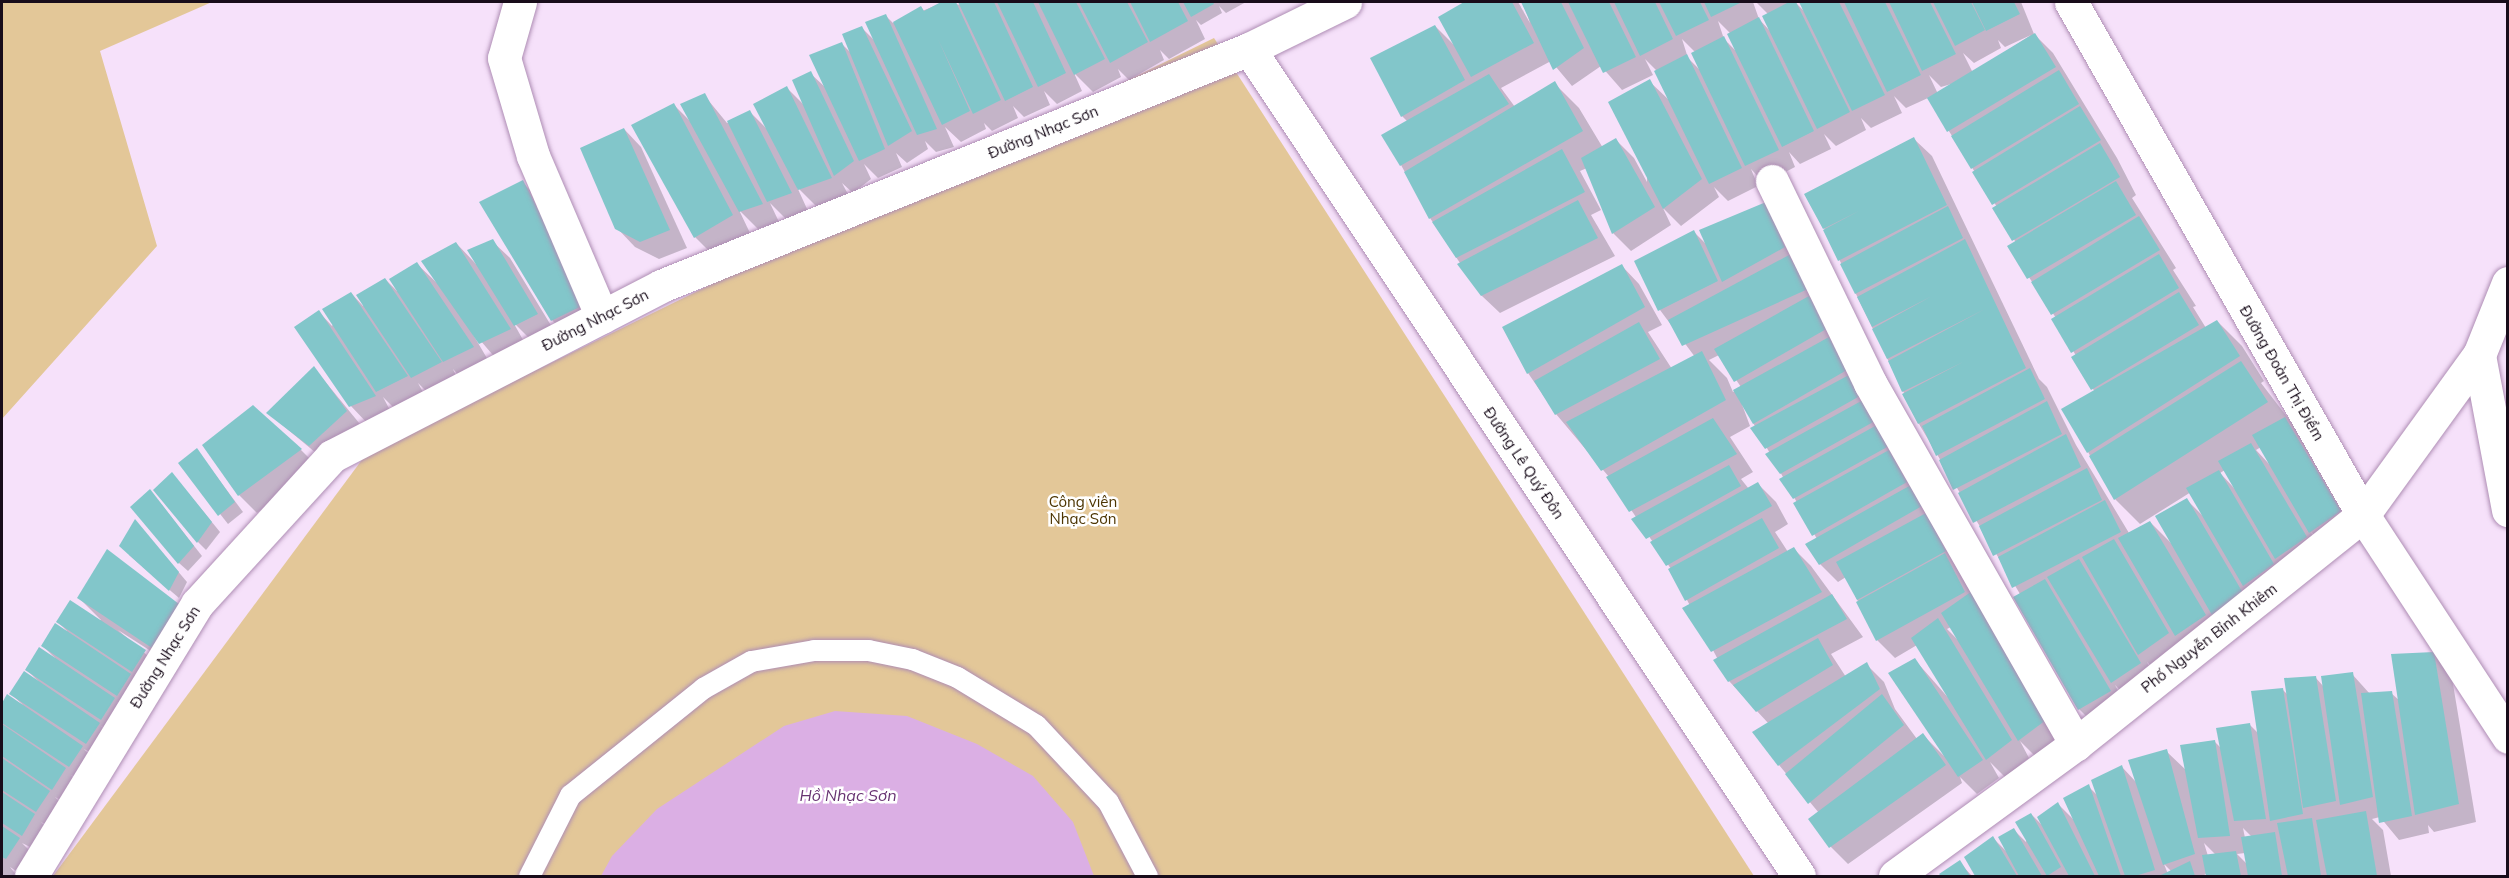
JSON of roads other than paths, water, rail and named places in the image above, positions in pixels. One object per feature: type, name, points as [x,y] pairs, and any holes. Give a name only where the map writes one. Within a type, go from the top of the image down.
[{"type":"street","points":[[520,2],[504,58],[533,156],[602,317]]},
{"type":"street","name":"Đường Nhạc Sơn","points":[[31,876],[197,604],[332,456],[661,286],[1249,49],[1345,2]]},
{"type":"street","name":"Đường Đoàn Thị Điểm","points":[[2071,2],[2363,515],[2508,737]]},
{"type":"street","name":"Đường Lê Quý Đôn","points":[[1249,49],[1799,876]]},
{"type":"street","points":[[1773,181],[1870,383],[2076,744]]},
{"type":"street","name":"Phố Nguyễn Bỉnh Khiêm","points":[[1895,876],[2076,744],[2363,515],[2479,355],[2508,283]]},
{"type":"street","points":[[2479,355],[2508,510]]},
{"type":"lane","points":[[529,876],[570,795],[703,688],[751,661],[814,650],[868,650],[912,659],[957,677],[1036,725],[1108,802],[1147,876]]},
{"type":"water","name":"Hồ Nhạc Sơn","points":[[835,711],[907,716],[977,744],[1033,776],[1073,822],[1094,876],[601,876],[612,856],[657,809],[784,726]]},
{"type":"park label","name":"Công viên Nhạc Sơn","points":[[1083,510]]}]
